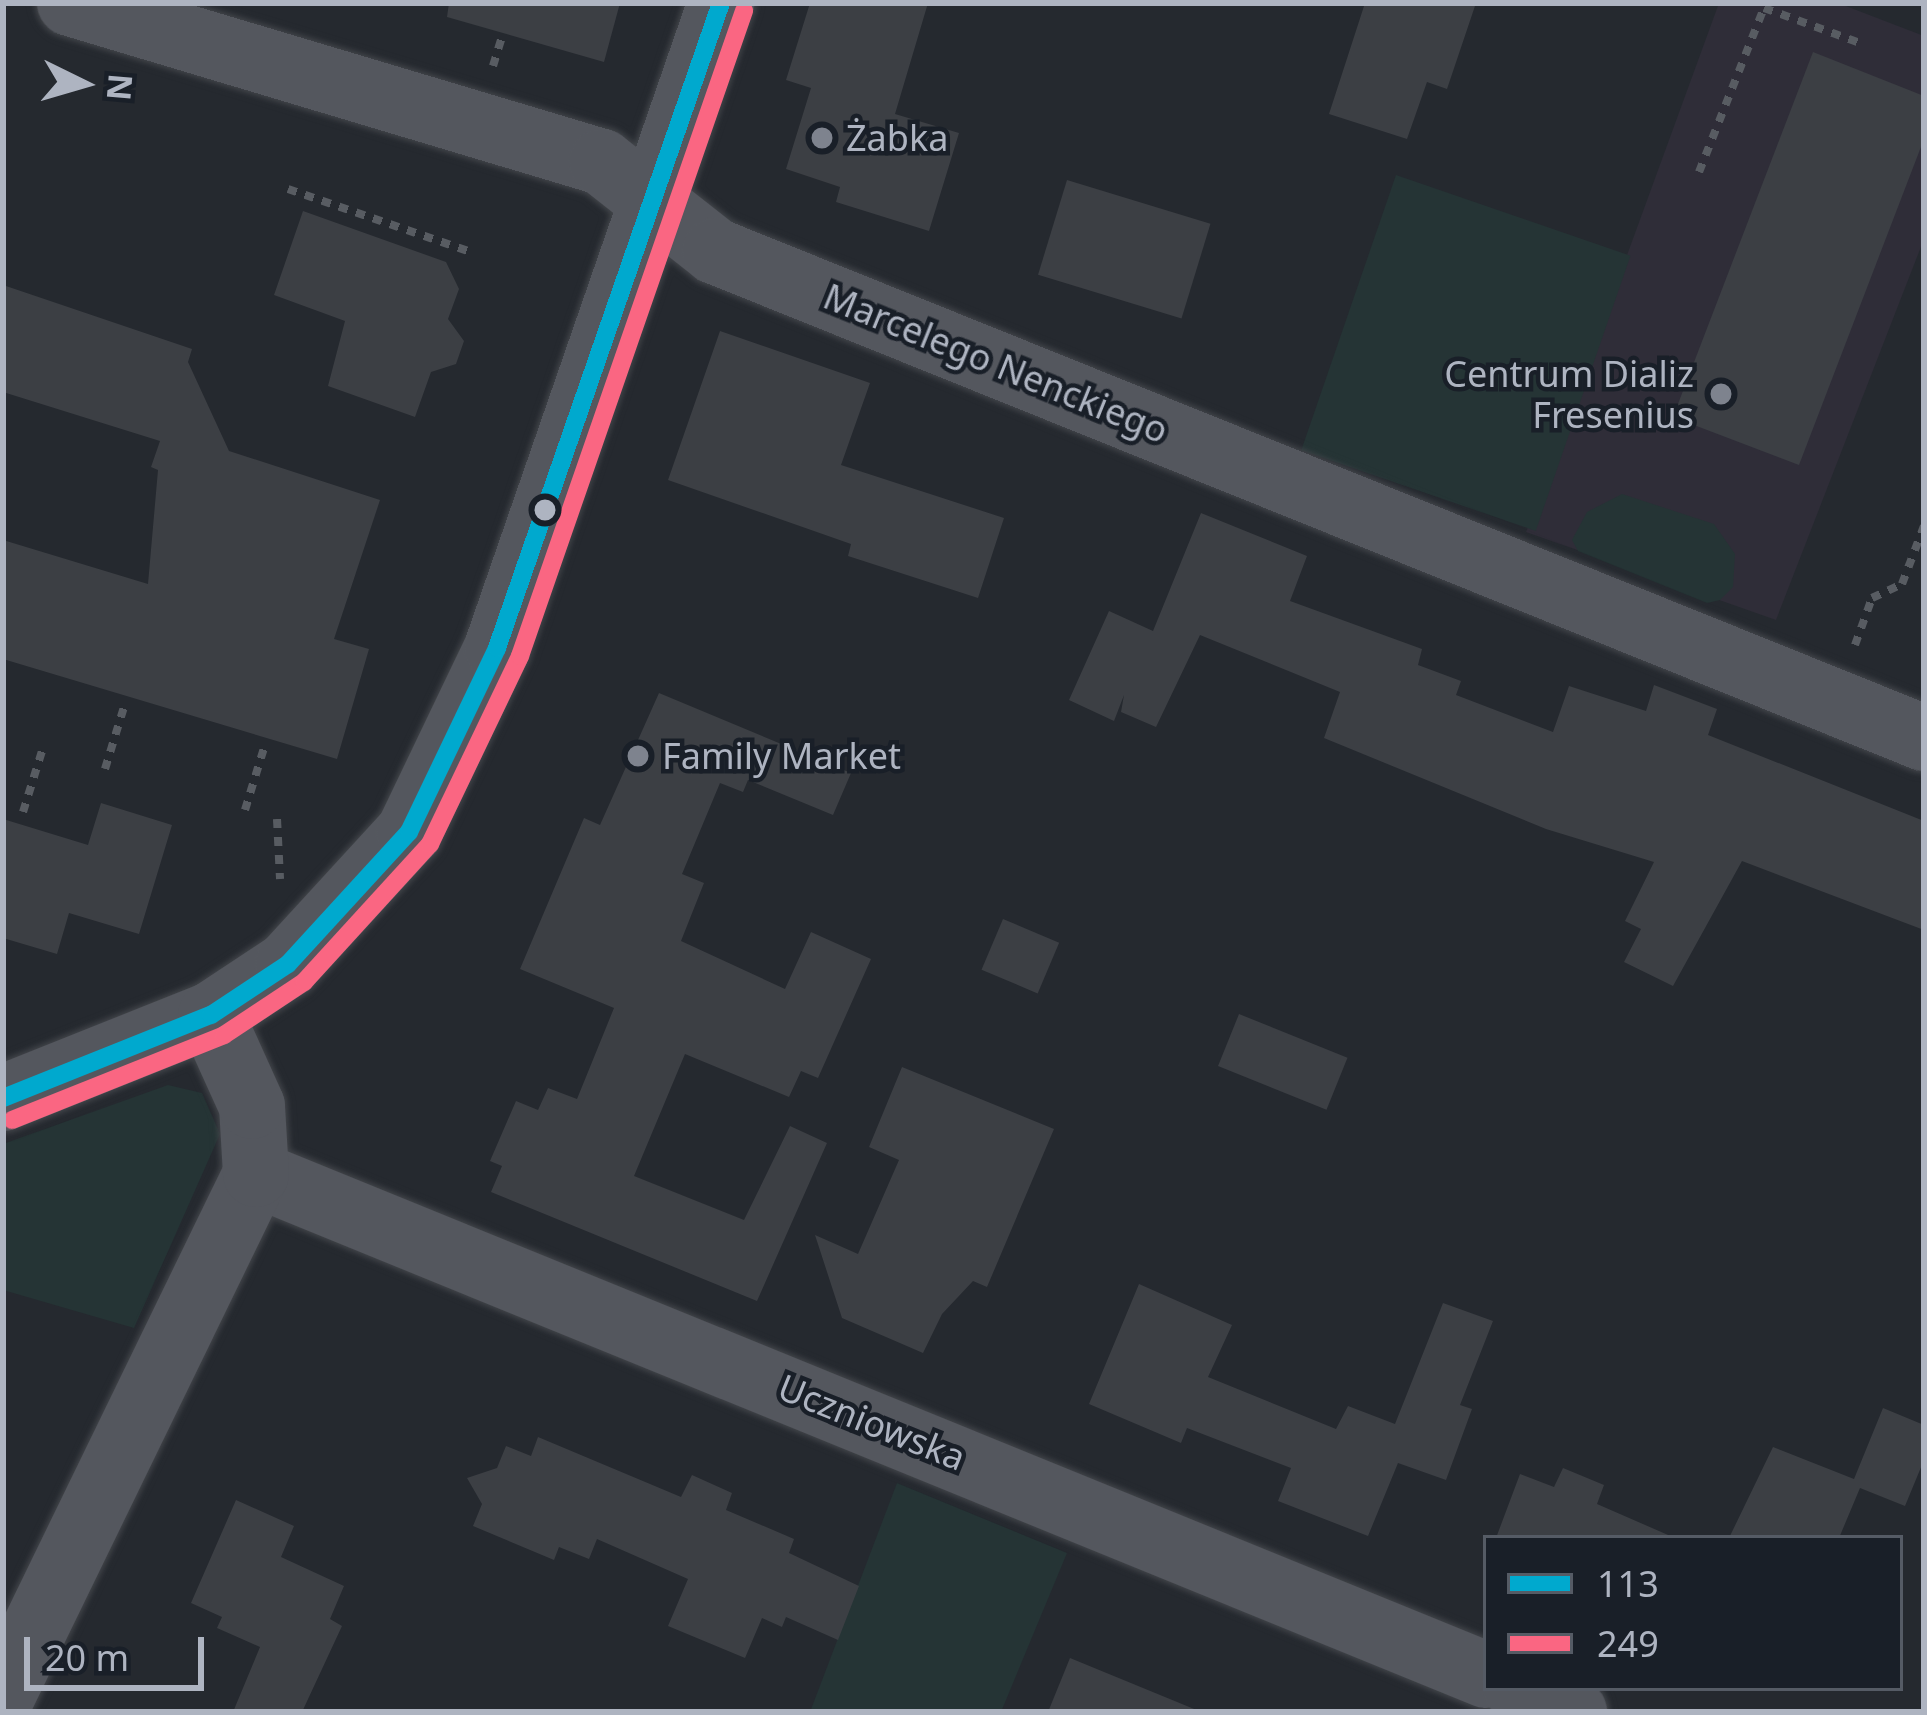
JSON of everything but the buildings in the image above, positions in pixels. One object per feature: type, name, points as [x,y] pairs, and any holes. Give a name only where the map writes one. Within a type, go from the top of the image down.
[{"type":"street","name":"Marcelego Nenckiego","points":[[70,3],[602,162],[715,251],[1924,738]]},
{"type":"street","points":[[3,1098],[211,1015],[330,926],[428,799],[497,649],[721,3]]},
{"type":"street","points":[[3,1694],[256,1174],[253,1106],[211,1015]]},
{"type":"street","name":"Uczniowska","points":[[256,1174],[1483,1675]]},
{"type":"street","points":[[1523,1691],[1574,1712]]},
{"type":"path","points":[[1699,172],[1764,8],[1863,44]]},
{"type":"path","points":[[490,76],[503,33]]},
{"type":"path","points":[[288,189],[467,251]]},
{"type":"path","points":[[1853,648],[1872,598],[1903,584],[1924,526]]},
{"type":"path","points":[[105,769],[124,707]]},
{"type":"path","points":[[245,810],[263,748]]},
{"type":"path","points":[[23,812],[42,751]]},
{"type":"path","points":[[278,820],[280,888]]},
{"type":"shaded area","name":"Centrum Dializ Fresenius","points":[[1719,3],[1838,3],[1924,36],[1924,239],[1776,620],[1526,532]]},
{"type":"shaded area","points":[[1396,175],[1630,256],[1536,531],[1301,450]]},
{"type":"shaded area","points":[[1622,494],[1714,524],[1735,554],[1733,587],[1720,600],[1707,603],[1578,551],[1572,540],[1587,512]]},
{"type":"shaded area","points":[[168,1085],[202,1093],[220,1134],[134,1328],[3,1290],[3,1144]]},
{"type":"shaded area","points":[[897,1483],[1067,1553],[1001,1712],[810,1712]]},
{"type":"transit line","name":"113","points":[[3,1098],[211,1015],[288,964],[409,832],[497,648],[721,3]]},
{"type":"transit line","name":"249","points":[[12,1120],[224,1035],[304,982],[430,844],[520,656],[744,11]]},
{"type":"place","name":"Żabka","points":[[822,138]]},
{"type":"place","name":"Centrum Dializ Fresenius","points":[[1721,394]]},
{"type":"place","name":"Family Market","points":[[638,756]]}]
